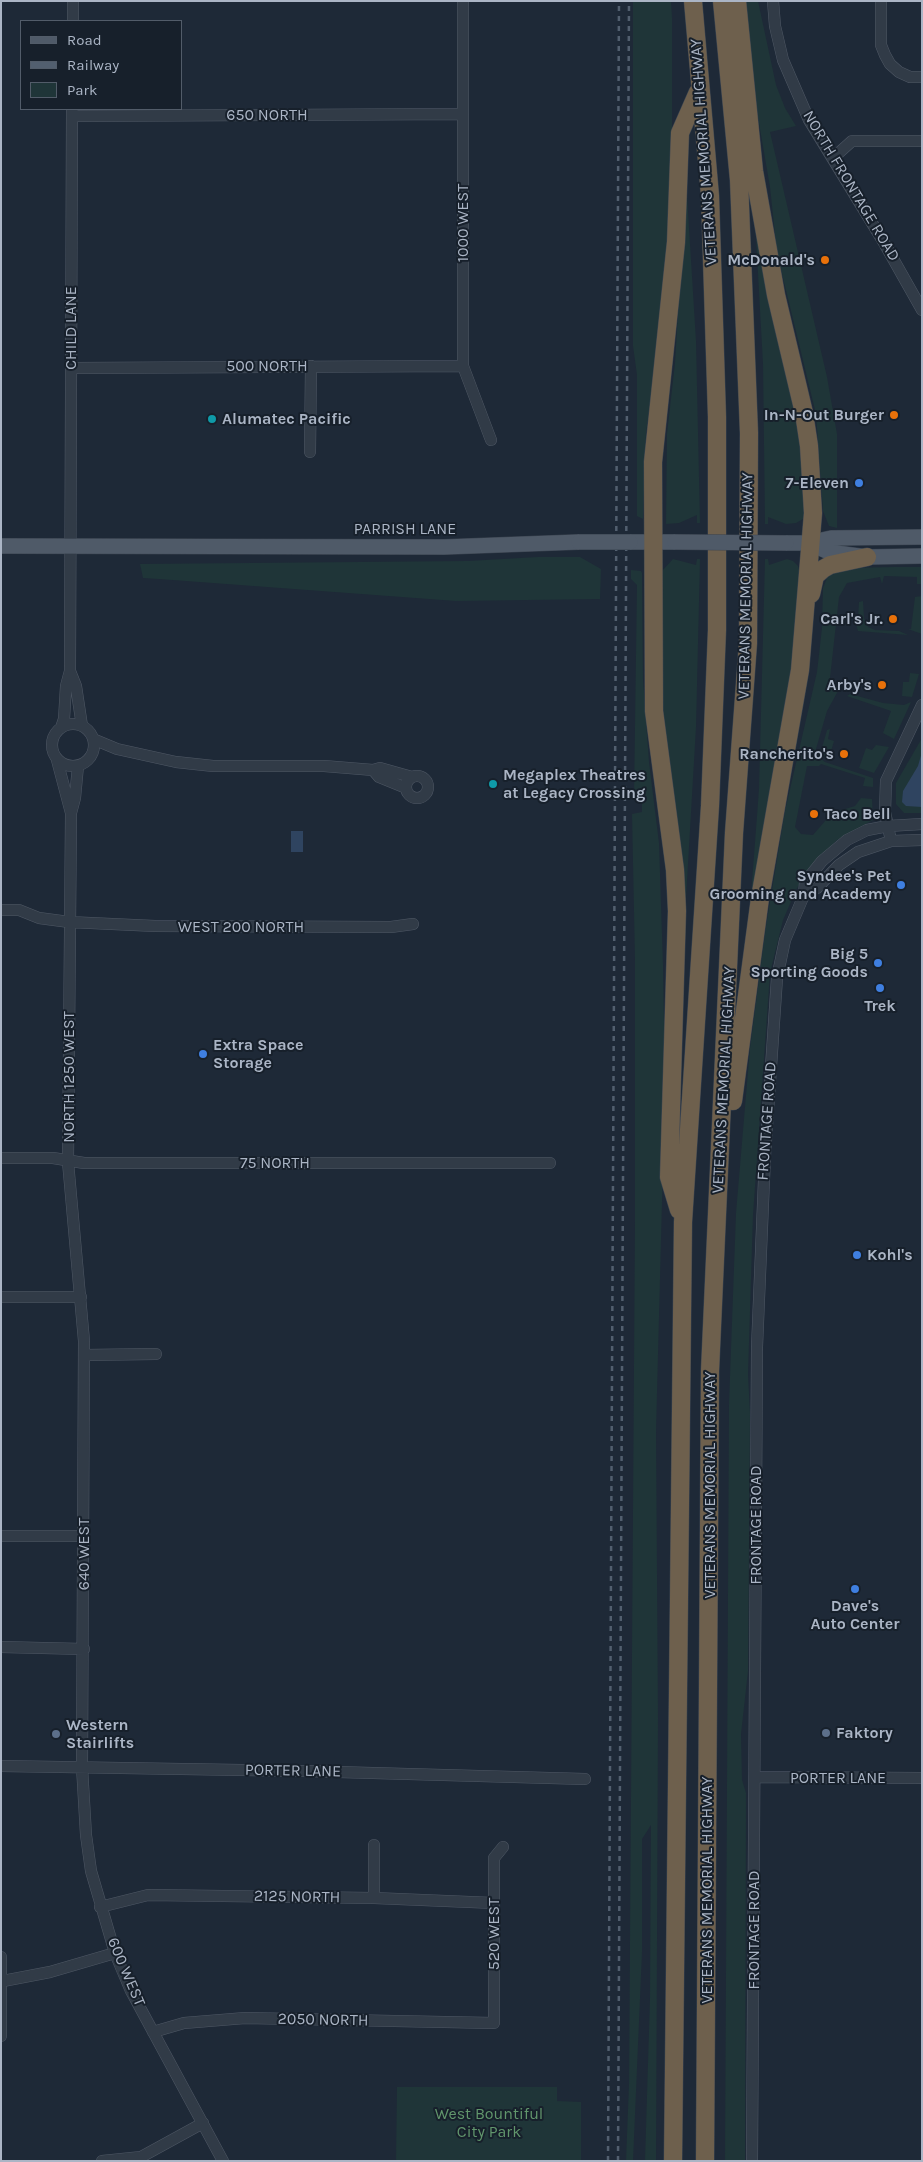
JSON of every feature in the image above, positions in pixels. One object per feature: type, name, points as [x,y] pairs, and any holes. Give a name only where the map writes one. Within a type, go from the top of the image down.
[{"type":"highway","name":"VETERANS MEMORIAL HIGHWAY","points":[[673,2161],[683,1222],[710,806],[716,630],[717,417],[710,196],[699,89],[693,1]]},
{"type":"highway","name":"VETERANS MEMORIAL HIGHWAY","points":[[705,2161],[710,1371],[734,833],[748,642],[749,433],[739,180],[722,1]]},
{"type":"highway","points":[[718,1203],[760,898],[800,670],[808,543],[812,513],[804,414],[776,295],[754,171],[737,1]]},
{"type":"highway","points":[[683,1222],[669,1178],[677,911],[671,836],[654,711],[654,435],[676,242],[680,133],[699,89]]},
{"type":"highway","points":[[794,707],[806,684],[810,644],[811,593],[815,576],[830,565],[867,557]]},
{"type":"main road","name":"PARRISH LANE","points":[[1,546],[444,547],[579,542],[808,543],[831,538],[922,537]]},
{"type":"main road","name":"PARRISH LANE","points":[[808,543],[829,552],[867,557],[922,556]]},
{"type":"street","points":[[73,1],[73,20]]},
{"type":"street","name":"1000 WEST","points":[[463,1],[463,366],[492,440]]},
{"type":"street","name":"NORTH FRONTAGE ROAD","points":[[773,1],[775,26],[783,60],[809,120],[922,310]]},
{"type":"street","points":[[881,1],[881,45],[890,64],[910,77],[922,77]]},
{"type":"street","name":"650 NORTH","points":[[72,112],[463,114]]},
{"type":"street","name":"CHILD LANE","points":[[69,547],[72,112]]},
{"type":"street","points":[[833,158],[852,141],[922,141]]},
{"type":"street","points":[[310,452],[311,366]]},
{"type":"street","name":"500 NORTH","points":[[71,368],[463,366]]},
{"type":"street","points":[[61,728],[64,719],[66,686],[70,671],[69,547]]},
{"type":"street","points":[[70,671],[76,686],[82,726],[93,739],[117,749],[176,762],[213,766],[324,766],[373,770],[380,768],[424,779],[427,787],[426,793],[420,797],[408,794],[406,784],[412,777]]},
{"type":"street","points":[[891,841],[885,812],[886,780],[922,705]]},
{"type":"street","points":[[82,726],[71,724],[56,732],[51,746],[57,760],[67,766],[78,766],[90,758],[117,749]]},
{"type":"street","points":[[90,758],[94,744],[93,739]]},
{"type":"street","name":"NORTH 1250 WEST","points":[[57,760],[71,813],[68,1162],[84,1341]]},
{"type":"street","name":"NORTH 1250 WEST","points":[[71,813],[76,798],[78,766]]},
{"type":"street","points":[[373,770],[379,777],[406,788]]},
{"type":"street","name":"FRONTAGE ROAD","points":[[752,2161],[757,1347],[764,1176],[778,978],[785,940],[804,896],[805,882],[822,861],[837,846],[867,830],[888,826],[922,824]]},
{"type":"street","name":"FRONTAGE ROAD","points":[[804,896],[817,888],[831,872],[848,858],[868,848],[891,841],[922,840]]},
{"type":"street","name":"WEST 200 NORTH","points":[[1,910],[19,910],[39,918],[69,922],[165,926],[392,927],[413,924]]},
{"type":"street","name":"75 NORTH","points":[[1,1158],[53,1158],[68,1162],[550,1163]]},
{"type":"street","points":[[1,1297],[81,1297]]},
{"type":"street","name":"640 WEST","points":[[82,1767],[84,1341]]},
{"type":"street","points":[[84,1355],[156,1354]]},
{"type":"street","points":[[1,1536],[84,1536]]},
{"type":"street","points":[[1,1647],[84,1648]]},
{"type":"street","name":"PORTER LANE","points":[[1,1766],[585,1779]]},
{"type":"street","name":"600 WEST","points":[[82,1767],[86,1835],[91,1871],[115,1953],[153,2032],[223,2161]]},
{"type":"street","name":"PORTER LANE","points":[[755,1777],[922,1778]]},
{"type":"street","points":[[374,1845],[374,1898]]},
{"type":"street","name":"520 WEST","points":[[494,2023],[494,1858],[503,1847]]},
{"type":"street","name":"2125 NORTH","points":[[100,1907],[148,1895],[374,1898],[494,1903]]},
{"type":"street","points":[[3,1981],[50,1972],[115,1953]]},
{"type":"street","points":[[1,1957],[3,1981],[1,2036]]},
{"type":"street","name":"2050 NORTH","points":[[153,2032],[184,2023],[244,2018],[494,2023]]},
{"type":"street","points":[[102,2161],[141,2157],[203,2124]]},
{"type":"green space","points":[[633,1],[671,1],[672,18],[672,214],[659,342],[646,433],[643,519],[637,516],[637,375],[633,346]]},
{"type":"green space","points":[[743,1],[758,1],[776,85],[785,108],[796,126],[770,132],[827,377],[837,434],[837,528],[829,526],[823,511],[816,414],[777,253],[770,187],[754,94]]},
{"type":"green space","points":[[686,179],[696,341],[700,523],[697,523],[697,515],[679,523],[666,524],[667,434],[675,363]]},
{"type":"green space","points":[[755,219],[801,428],[805,513],[803,519],[796,523],[786,524],[768,517],[768,524],[765,524],[763,364]]},
{"type":"green space","points":[[580,557],[601,569],[600,599],[456,601],[143,578],[140,564],[468,561]]},
{"type":"green space","points":[[673,559],[696,565],[697,559],[700,559],[696,727],[682,967],[662,714],[661,572]]},
{"type":"green space","points":[[765,559],[768,559],[769,565],[787,559],[793,561],[798,566],[800,574],[798,634],[748,935],[759,789]]},
{"type":"green space","points":[[922,567],[922,584],[917,584],[917,577],[884,576],[882,584],[880,577],[847,583],[839,597],[829,687],[838,691],[827,711],[816,749],[818,757],[825,762],[873,778],[873,787],[863,786],[865,778],[821,764],[819,766],[807,766],[795,827],[801,834],[813,835],[832,813],[855,806],[861,798],[872,799],[873,820],[837,840],[809,868],[796,890],[783,920],[770,973],[753,1215],[748,1374],[750,1414],[748,1671],[741,1734],[742,1780],[746,1793],[745,2161],[725,2161],[729,1404],[736,1213],[750,1048],[766,926],[785,811],[817,672],[822,628],[823,588],[827,578],[834,572],[847,568]]},
{"type":"green space","points":[[631,570],[641,571],[642,573],[643,679],[649,762],[659,843],[665,1087],[656,1431],[658,1718],[656,2161],[645,2161],[650,1998],[651,1825],[642,1839],[642,1952],[633,2161],[626,2161],[629,2084],[635,1221],[635,960],[632,814],[642,812],[642,796],[634,797],[637,585],[631,579]]},
{"type":"green space","points":[[922,596],[922,634],[908,629],[911,629],[915,597]]},
{"type":"green space","points":[[863,601],[864,618],[868,627],[875,630],[899,631],[908,635],[858,631],[855,620],[858,620],[859,602]]},
{"type":"green space","points":[[910,673],[919,674],[912,697],[902,696],[903,682],[909,682]]},
{"type":"green space","points":[[850,694],[883,703],[904,705],[911,702],[894,739],[883,733],[891,711],[847,696]]},
{"type":"green space","points":[[830,729],[828,739],[834,741],[829,758],[823,756],[821,751],[827,730]]},
{"type":"green space","points":[[922,738],[922,813],[904,813],[896,804],[896,783]]},
{"type":"green space","points":[[876,745],[889,747],[874,773],[859,768],[866,748],[872,750]]},
{"type":"green space","name":"West Bountiful City Park","points":[[397,2087],[557,2087],[557,2101],[581,2102],[581,2161],[396,2161]]},
{"type":"water","points":[[922,752],[922,807],[906,806],[902,802],[903,791],[918,766]]},
{"type":"water","points":[[291,831],[303,831],[303,852],[291,852]]},
{"type":"railway","points":[[608,2161],[619,1]]},
{"type":"railway","points":[[618,2161],[629,1]]},
{"type":"place","name":"McDonald's","points":[[825,260]]},
{"type":"place","name":"In-N-Out Burger","points":[[894,415]]},
{"type":"place","name":"Alumatec Pacific","points":[[212,419]]},
{"type":"place","name":"7-Eleven","points":[[859,483]]},
{"type":"place","name":"Carl's Jr.","points":[[893,619]]},
{"type":"place","name":"Arby's","points":[[882,685]]},
{"type":"place","name":"Rancherito's","points":[[844,754]]},
{"type":"place","name":"Megaplex Theatres at Legacy Crossing","points":[[493,784]]},
{"type":"place","name":"Taco Bell","points":[[814,814]]},
{"type":"place","name":"Syndee's Pet Grooming and Academy","points":[[901,885]]},
{"type":"place","name":"Big 5 Sporting Goods","points":[[878,963]]},
{"type":"place","name":"Trek","points":[[880,988]]},
{"type":"place","name":"Extra Space Storage","points":[[203,1054]]},
{"type":"place","name":"Kohl's","points":[[857,1255]]},
{"type":"place","name":"Dave's Auto Center","points":[[855,1589]]},
{"type":"place","name":"Faktory","points":[[826,1733]]},
{"type":"place","name":"Western Stairlifts","points":[[56,1734]]}]
